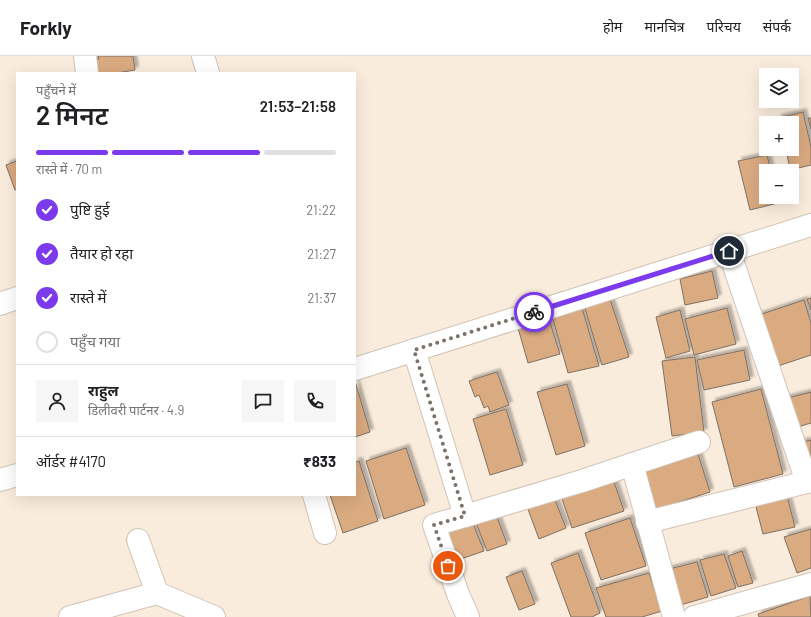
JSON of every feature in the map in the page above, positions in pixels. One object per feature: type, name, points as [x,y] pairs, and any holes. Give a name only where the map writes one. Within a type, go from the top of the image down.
[{"type":"street","points":[[85,56],[87,72]]},
{"type":"street","points":[[204,56],[208,72]]},
{"type":"street","points":[[356,368],[811,225]]},
{"type":"street","points":[[647,522],[809,481],[729,251]]},
{"type":"street","points":[[0,304],[16,298]]},
{"type":"street","points":[[414,350],[465,516]]},
{"type":"street","points":[[468,617],[458,594],[434,525],[699,442]]},
{"type":"street","points":[[632,464],[674,617]]},
{"type":"street","points":[[0,480],[16,475]]},
{"type":"street","points":[[314,496],[325,533]]},
{"type":"street","points":[[138,540],[157,594]]},
{"type":"street","points":[[694,617],[811,584]]},
{"type":"street","points":[[70,617],[157,594],[214,617]]},
{"type":"building","points":[[98,56],[133,56],[135,70],[123,72],[91,72],[89,60],[99,59]]},
{"type":"building","points":[[803,112],[811,147],[811,165],[799,168],[799,164],[789,164],[787,156],[799,156],[799,116],[786,116]]},
{"type":"building","points":[[808,118],[811,118],[811,129]]},
{"type":"building","points":[[767,156],[769,164],[759,164],[759,204],[774,204],[750,210],[738,161]]},
{"type":"building","points":[[16,161],[15,190],[6,165]]},
{"type":"building","points":[[712,271],[718,298],[685,305],[680,279]]},
{"type":"building","points":[[608,293],[629,357],[602,365],[583,302]]},
{"type":"building","points":[[811,298],[811,310],[807,299]]},
{"type":"building","points":[[804,300],[811,323],[811,355],[772,368],[756,316]]},
{"type":"building","points":[[580,301],[599,366],[568,373],[551,312]]},
{"type":"building","points":[[727,308],[736,344],[694,355],[685,319]]},
{"type":"building","points":[[680,310],[690,351],[666,358],[656,317]]},
{"type":"building","points":[[547,313],[560,354],[528,363],[516,321]]},
{"type":"building","points":[[744,350],[750,380],[704,390],[697,360]]},
{"type":"building","points":[[695,357],[704,432],[672,436],[662,361]]},
{"type":"building","points":[[497,372],[509,405],[490,412],[488,406],[484,408],[479,395],[475,397],[469,381]]},
{"type":"building","points":[[356,384],[370,432],[356,437]]},
{"type":"building","points":[[567,384],[585,446],[556,455],[537,392]]},
{"type":"building","points":[[761,389],[783,474],[734,487],[712,402]]},
{"type":"building","points":[[811,392],[811,423],[791,429],[783,399]]},
{"type":"building","points":[[506,409],[523,465],[490,475],[473,419]]},
{"type":"building","points":[[811,440],[811,471],[794,444]]},
{"type":"building","points":[[406,448],[425,505],[384,519],[366,461]]},
{"type":"building","points":[[697,451],[710,492],[652,511],[639,469]]},
{"type":"building","points":[[359,461],[378,521],[343,533],[330,496],[356,496],[356,462]]},
{"type":"building","points":[[613,479],[624,511],[572,528],[561,496]]},
{"type":"building","points":[[786,492],[795,527],[763,534],[754,499]]},
{"type":"building","points":[[553,495],[566,528],[539,539],[526,504]]},
{"type":"building","points":[[495,512],[507,544],[487,551],[475,520]]},
{"type":"building","points":[[630,518],[646,566],[601,580],[585,533]]},
{"type":"building","points":[[472,521],[484,551],[455,561],[444,530]]},
{"type":"building","points":[[811,529],[811,568],[797,573],[784,537]]},
{"type":"building","points":[[742,551],[753,583],[738,587],[728,556]]},
{"type":"building","points":[[578,553],[600,613],[592,617],[571,617],[551,563]]},
{"type":"building","points":[[724,554],[736,588],[711,596],[700,560]]},
{"type":"building","points":[[697,562],[708,597],[677,606],[665,570]]},
{"type":"building","points":[[522,571],[535,604],[519,610],[506,577]]},
{"type":"building","points":[[649,573],[662,611],[642,617],[606,617],[596,588]]},
{"type":"building","points":[[810,596],[811,617],[759,617],[758,614]]},
{"type":"way so far","points":[[448,566],[434,525],[465,516],[414,350],[534,312]]},
{"type":"route","points":[[534,312],[729,251]]}]
